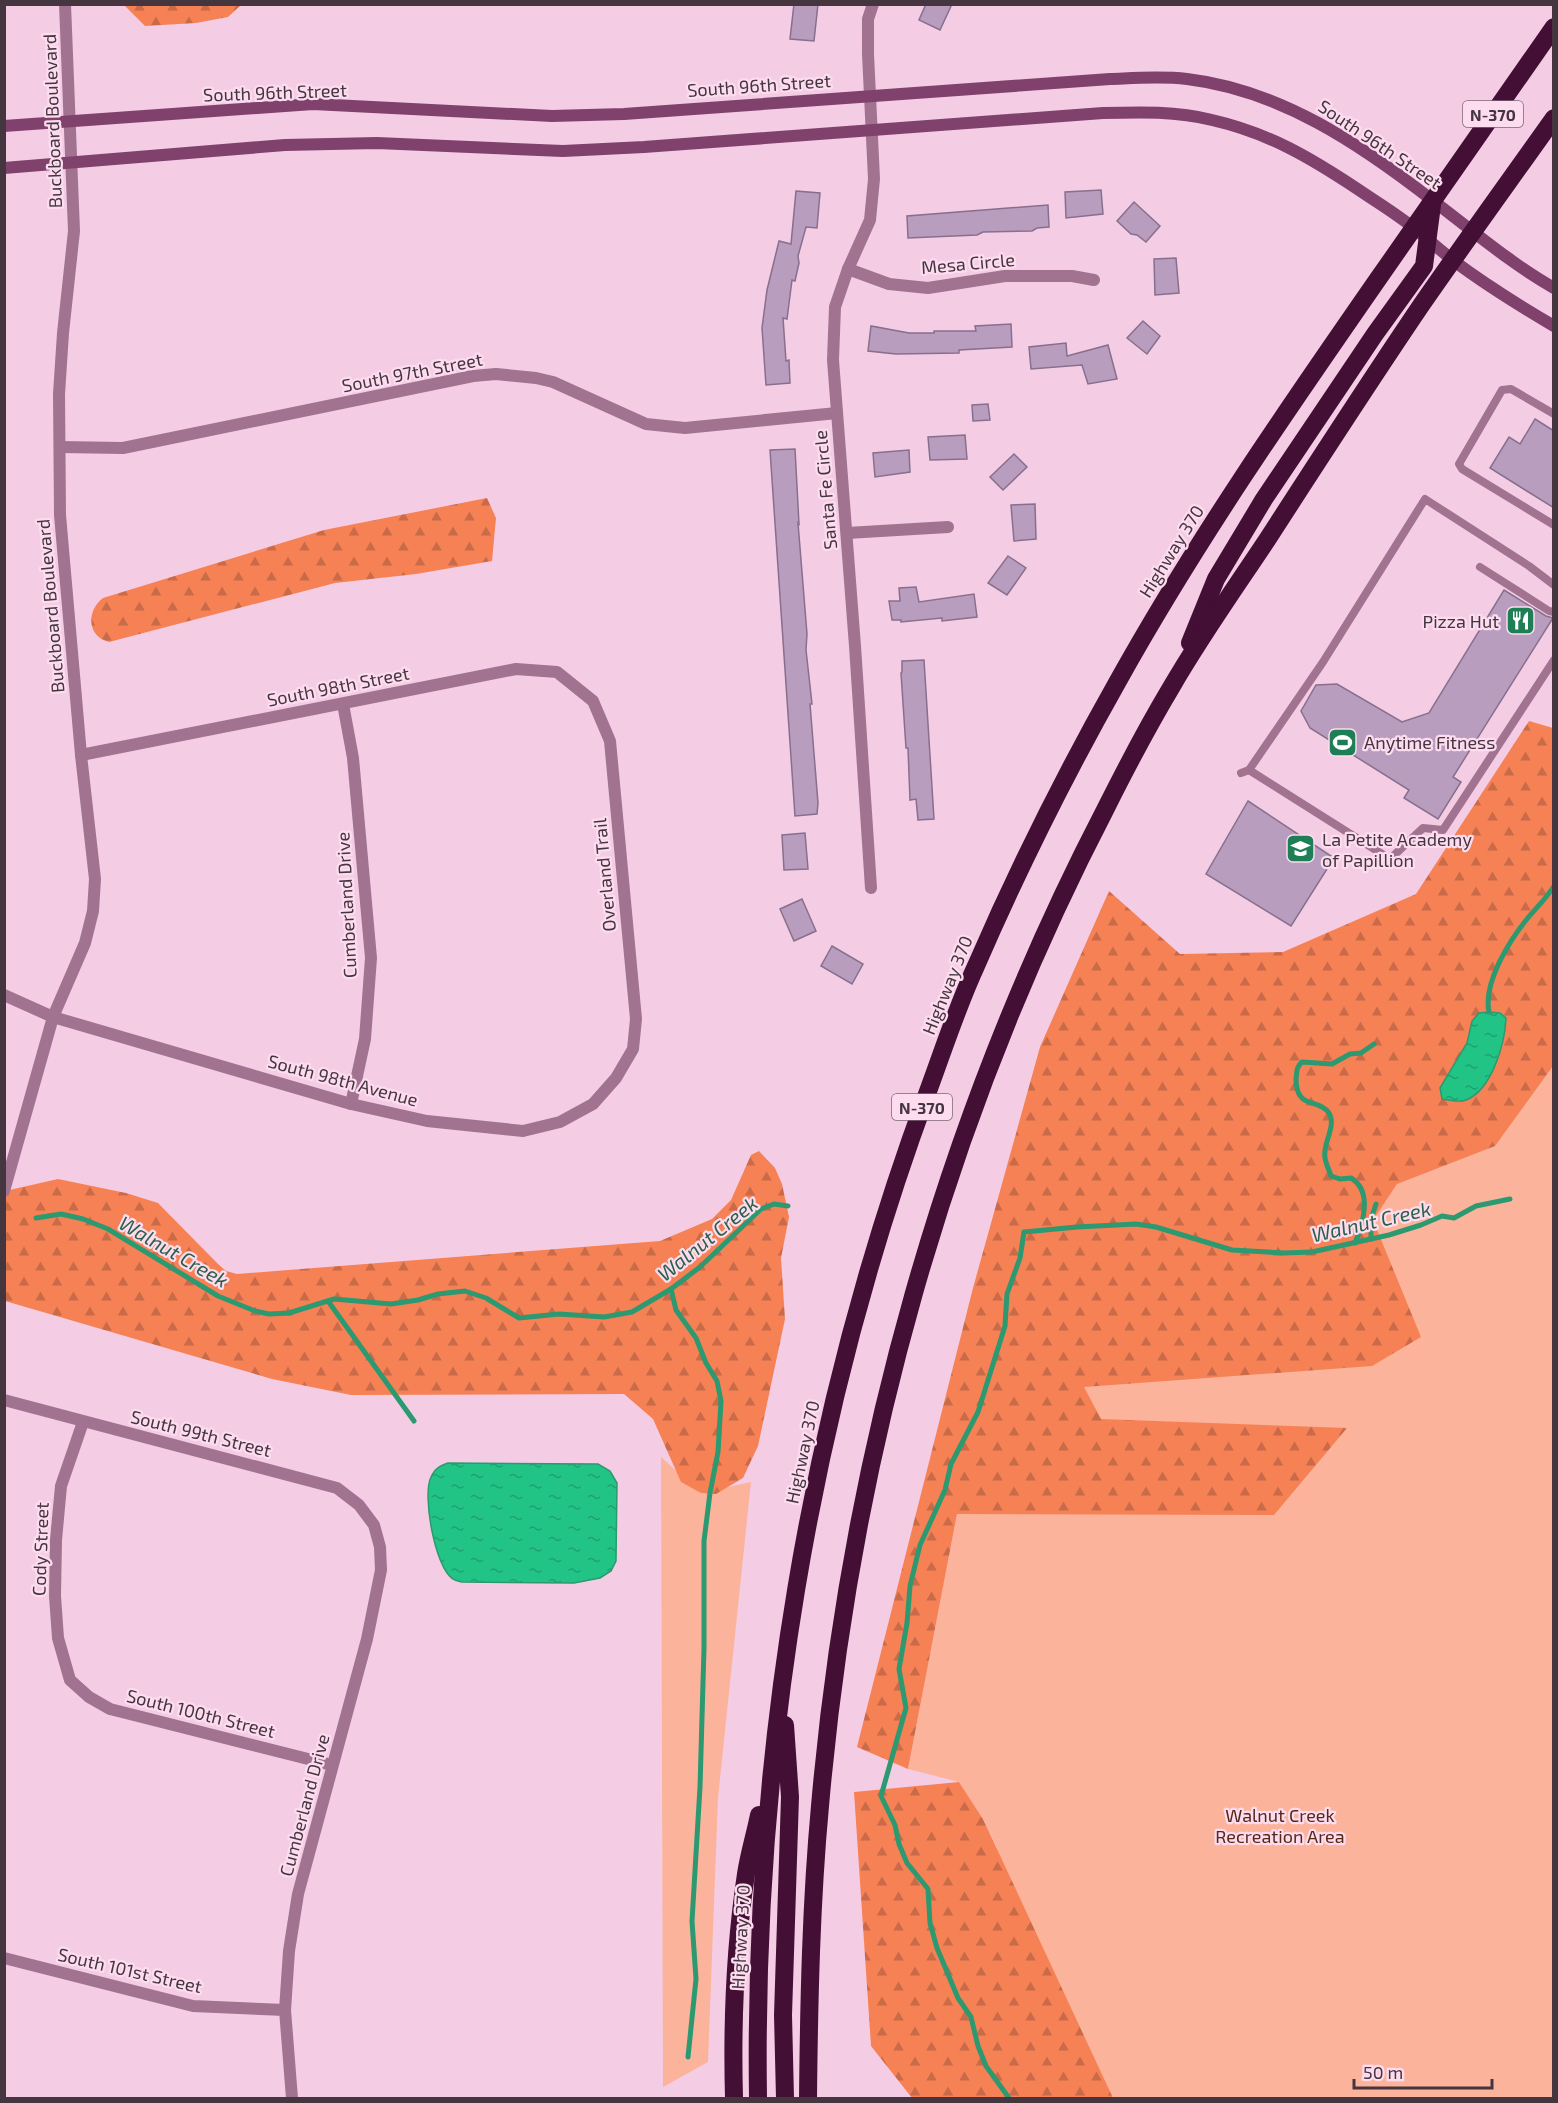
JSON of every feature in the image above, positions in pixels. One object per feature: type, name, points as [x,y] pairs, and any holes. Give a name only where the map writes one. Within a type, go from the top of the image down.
[{"type":"highway","name":"N-370","points":[[1433,200],[1554,27]]},
{"type":"highway","name":"N-370","points":[[808,2098],[813,1906],[820,1805],[844,1610],[866,1491],[906,1321],[954,1161],[1017,994],[1089,841],[1173,684],[1355,405],[1554,118]]},
{"type":"highway","points":[[1173,684],[1216,579],[1270,489],[1424,266],[1421,234],[1433,200]]},
{"type":"highway","name":"Highway 370","points":[[758,2098],[757,2037],[760,1960],[774,1752],[782,1687],[808,1526],[850,1340],[874,1249],[910,1139],[973,970],[1061,788],[1116,683],[1170,591],[1265,440],[1421,234]]},
{"type":"highway","points":[[782,1687],[790,1797],[783,2015],[785,2098]]},
{"type":"highway","points":[[734,2098],[736,1982],[746,1873],[774,1752]]},
{"type":"main road","name":"South 96th Street","points":[[4,126],[313,104],[552,116],[624,114],[1110,79],[1153,77],[1188,79],[1256,96],[1286,106],[1317,121],[1388,167],[1473,233],[1554,288]]},
{"type":"main road","points":[[4,168],[285,145],[377,142],[563,151],[1103,113],[1146,112],[1212,120],[1268,137],[1295,149],[1421,234],[1454,261],[1507,298],[1554,326]]},
{"type":"street","name":"Buckboard Boulevard","points":[[4,1191],[53,1017],[85,944],[93,911],[95,879],[81,755],[60,515],[59,394],[74,231],[65,4]]},
{"type":"street","name":"Santa Fe Circle","points":[[871,888],[833,360],[835,307],[848,269],[870,220],[874,179],[868,77],[868,20],[873,4]]},
{"type":"street","name":"Mesa Circle","points":[[848,269],[889,284],[928,288],[1005,276],[1072,276],[1094,280]]},
{"type":"street","name":"South 97th Street","points":[[60,447],[123,448],[473,376],[496,374],[518,375],[553,382],[646,424],[665,427],[685,428],[837,413]]},
{"type":"street","points":[[847,533],[948,527]]},
{"type":"street","name":"South 98th Street","points":[[81,755],[516,669],[557,672],[593,701]]},
{"type":"street","name":"Overland Trail","points":[[593,701],[609,741],[636,1019],[633,1049]]},
{"type":"street","name":"Cumberland Drive","points":[[343,704],[353,758],[370,958],[365,1039],[351,1104]]},
{"type":"street","name":"South 98th Avenue","points":[[4,995],[53,1017],[351,1104],[427,1121],[523,1131],[560,1122],[593,1104],[616,1078],[633,1049]]},
{"type":"street","name":"South 99th Street","points":[[4,1400],[337,1488],[359,1505],[374,1525]]},
{"type":"street","name":"Cody Street","points":[[70,1680],[58,1638],[55,1596],[56,1540],[61,1486],[83,1422]]},
{"type":"street","name":"Cumberland Drive","points":[[292,2098],[285,2010],[289,1952],[298,1894],[367,1639],[381,1570],[380,1547],[374,1525]]},
{"type":"street","name":"South 100th Street","points":[[70,1680],[88,1697],[110,1709],[332,1765]]},
{"type":"street","name":"South 101st Street","points":[[4,1959],[193,2006],[285,2010]]},
{"type":"lane","points":[[1554,414],[1511,389],[1502,390],[1460,464],[1462,469],[1554,525]]},
{"type":"lane","points":[[1554,585],[1529,566],[1425,500],[1323,662],[1245,771],[1390,859],[1423,828],[1443,830],[1554,660]]},
{"type":"lane","points":[[1480,567],[1554,612]]},
{"type":"green space","points":[[124,5],[241,5],[228,17],[196,23],[145,26]]},
{"type":"green space","points":[[487,498],[496,518],[492,561],[416,574],[335,583],[109,642],[96,635],[91,623],[97,603],[103,598],[324,530]]},
{"type":"green space","points":[[1529,721],[1553,728],[1553,1066],[1495,1146],[1397,1184],[1373,1220],[1421,1337],[1372,1366],[1084,1387],[1101,1419],[1347,1428],[1274,1515],[957,1514],[908,1769],[857,1747],[973,1288],[1040,1047],[1109,891],[1180,954],[1283,952],[1416,894]]},
{"type":"green space","name":"Walnut Creek Recreation Area","points":[[1553,740],[1553,2098],[962,2098],[997,1848],[983,1819],[959,1782],[908,1769],[957,1514],[1062,1514],[1102,1026],[1396,948]]},
{"type":"green space","points":[[759,1151],[775,1168],[782,1184],[789,1217],[781,1258],[785,1319],[758,1446],[743,1478],[716,1494],[701,1493],[681,1482],[653,1419],[624,1394],[351,1395],[272,1379],[5,1301],[5,1191],[58,1179],[126,1193],[158,1203],[218,1264],[226,1271],[237,1274],[660,1241],[712,1219],[731,1200],[751,1155]]},
{"type":"green space","points":[[661,1457],[701,1493],[751,1482],[718,1798],[708,2062],[663,2087]]},
{"type":"green space","points":[[959,1782],[983,1819],[1113,2098],[912,2098],[871,2046],[854,1792]]},
{"type":"water","points":[[1479,1013],[1500,1013],[1506,1018],[1500,1052],[1490,1076],[1475,1095],[1466,1100],[1442,1099],[1440,1088],[1467,1043],[1472,1021]]},
{"type":"water","points":[[448,1463],[598,1464],[610,1471],[617,1483],[616,1561],[611,1571],[600,1578],[574,1583],[454,1580],[441,1561],[436,1547],[428,1499],[431,1477],[438,1468]]},
{"type":"building","points":[[794,4],[818,4],[814,41],[790,39]]},
{"type":"building","points":[[926,4],[952,4],[940,30],[919,20]]},
{"type":"building","points":[[1101,190],[1103,214],[1066,218],[1065,192]]},
{"type":"building","points":[[796,191],[820,193],[817,228],[806,227],[798,256],[799,263],[795,281],[792,280],[787,319],[783,318],[790,383],[766,385],[762,328],[767,290],[779,241],[791,244]]},
{"type":"building","points":[[1134,202],[1160,226],[1146,242],[1137,235],[1131,234],[1117,221]]},
{"type":"building","points":[[1048,205],[1049,227],[1032,231],[908,238],[907,216]]},
{"type":"building","points":[[1176,258],[1179,293],[1155,295],[1154,259]]},
{"type":"building","points":[[1143,321],[1160,336],[1147,354],[1127,338]]},
{"type":"building","points":[[1011,324],[1012,347],[959,350],[959,353],[896,354],[868,351],[871,326],[909,333],[934,333],[934,331],[976,331],[975,326]]},
{"type":"building","points":[[1066,343],[1067,356],[1108,345],[1117,379],[1088,384],[1082,365],[1031,369],[1029,347]]},
{"type":"building","points":[[988,404],[990,420],[973,421],[972,405]]},
{"type":"building","points":[[1535,419],[1554,431],[1554,508],[1490,468],[1509,437],[1520,444]]},
{"type":"building","points":[[965,435],[967,459],[930,460],[928,437]]},
{"type":"building","points":[[795,449],[807,634],[806,650],[818,803],[817,814],[795,816],[770,450]]},
{"type":"building","points":[[909,450],[910,472],[875,477],[873,453]]},
{"type":"building","points":[[1014,454],[1027,467],[1003,490],[990,477]]},
{"type":"building","points":[[1035,504],[1036,539],[1014,541],[1011,505]]},
{"type":"building","points":[[1008,556],[1026,568],[1007,595],[988,583]]},
{"type":"building","points":[[916,587],[919,602],[974,594],[977,617],[942,621],[942,618],[901,622],[901,620],[892,620],[889,601],[900,601],[899,588]]},
{"type":"building","points":[[1504,590],[1553,618],[1453,777],[1461,782],[1438,819],[1404,798],[1409,790],[1310,728],[1301,711],[1316,685],[1337,684],[1402,722],[1429,713]]},
{"type":"building","points":[[924,660],[934,819],[918,820],[916,799],[910,800],[901,673],[902,661]]},
{"type":"building","points":[[1248,801],[1334,858],[1291,926],[1206,874]]},
{"type":"building","points":[[805,833],[808,869],[784,870],[782,835]]},
{"type":"building","points":[[802,899],[816,931],[794,941],[780,909]]},
{"type":"building","points":[[832,946],[863,964],[852,984],[821,966]]},
{"type":"waterway","points":[[1489,1012],[1490,988],[1505,950],[1554,886]]},
{"type":"waterway","points":[[1355,1243],[1363,1218],[1362,1191],[1351,1178],[1340,1179],[1331,1176],[1325,1160],[1325,1147],[1331,1118],[1325,1109],[1300,1095],[1296,1079],[1302,1062],[1332,1064],[1350,1054],[1361,1053],[1374,1044]]},
{"type":"waterway","points":[[1009,2098],[986,2066],[971,2017],[958,1998],[937,1948],[930,1923],[928,1889],[907,1863],[899,1844],[895,1825],[881,1796],[906,1708],[899,1669],[907,1623],[910,1586],[920,1545],[945,1490],[951,1464],[978,1412],[1005,1326],[1007,1294],[1020,1258],[1024,1232],[1136,1224],[1156,1227],[1232,1250],[1312,1252],[1389,1235],[1442,1216],[1454,1218],[1476,1206],[1510,1199]]},
{"type":"waterway","name":"Walnut Creek","points":[[36,1218],[61,1214],[83,1219],[108,1229],[218,1296],[255,1311],[269,1314],[289,1313],[334,1299],[391,1304],[465,1291],[486,1298],[519,1318],[559,1314],[604,1317],[632,1312],[671,1289],[700,1267],[761,1209],[774,1204],[788,1206]]},
{"type":"waterway","points":[[1371,1239],[1371,1219],[1376,1204]]},
{"type":"waterway","points":[[671,1289],[676,1310],[696,1338],[706,1363],[717,1381],[721,1401],[718,1452],[704,1541],[700,1787],[692,1921],[696,1979],[688,2057]]},
{"type":"waterway","points":[[328,1301],[414,1421]]},
{"type":"place","name":"Pizza Hut","points":[[1520,621]]},
{"type":"place","name":"Anytime Fitness","points":[[1343,742]]},
{"type":"place","name":"La Petite Academy of Papillion","points":[[1301,849]]}]
